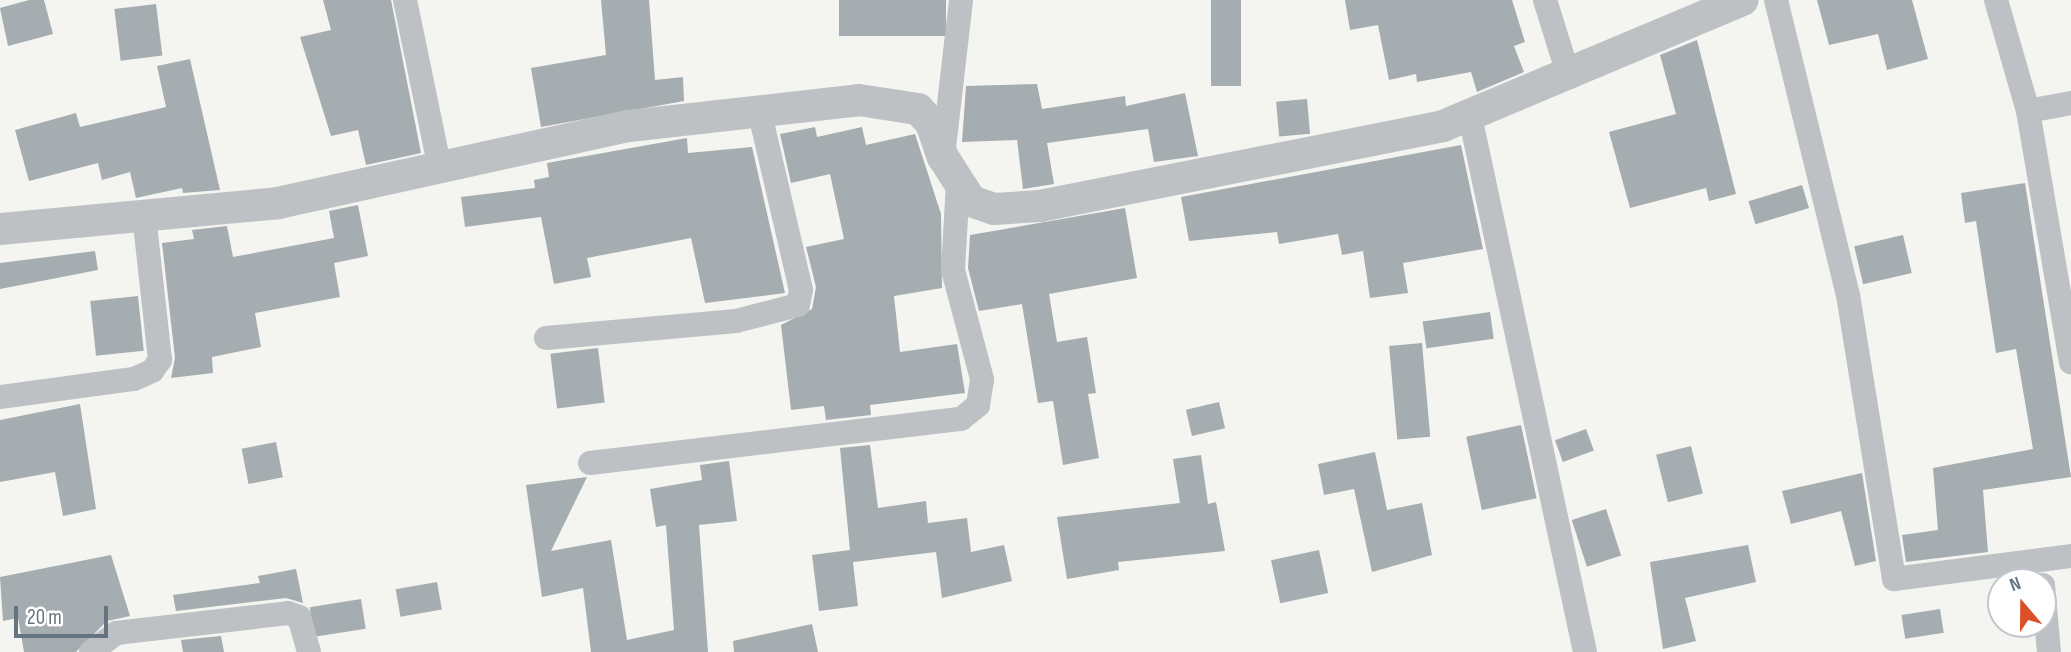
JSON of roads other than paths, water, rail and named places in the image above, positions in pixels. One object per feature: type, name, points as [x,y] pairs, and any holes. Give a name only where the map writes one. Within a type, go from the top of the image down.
[{"type":"street","points":[[405,0],[440,169]]},
{"type":"street","points":[[590,463],[961,419],[978,405],[982,379],[953,270],[950,171],[961,0]]},
{"type":"street","points":[[1545,0],[1569,77]]},
{"type":"street","points":[[0,229],[278,203],[629,126],[759,110],[899,101],[931,122],[950,171],[971,201],[994,209],[1040,206],[1469,116],[1569,77],[1743,0]]},
{"type":"street","points":[[1776,0],[1848,295],[1894,579],[1987,577]]},
{"type":"street","points":[[1996,0],[2028,111],[2071,362]]},
{"type":"street","points":[[2028,111],[2071,103]]},
{"type":"street","points":[[546,338],[736,321],[798,305],[802,290],[759,110]]},
{"type":"street","points":[[1469,116],[1585,652]]},
{"type":"street","points":[[0,397],[134,379],[152,371],[160,360],[144,215]]},
{"type":"street","points":[[2053,568],[2071,555]]},
{"type":"street","points":[[91,652],[116,633],[288,613],[299,617],[309,652]]}]
